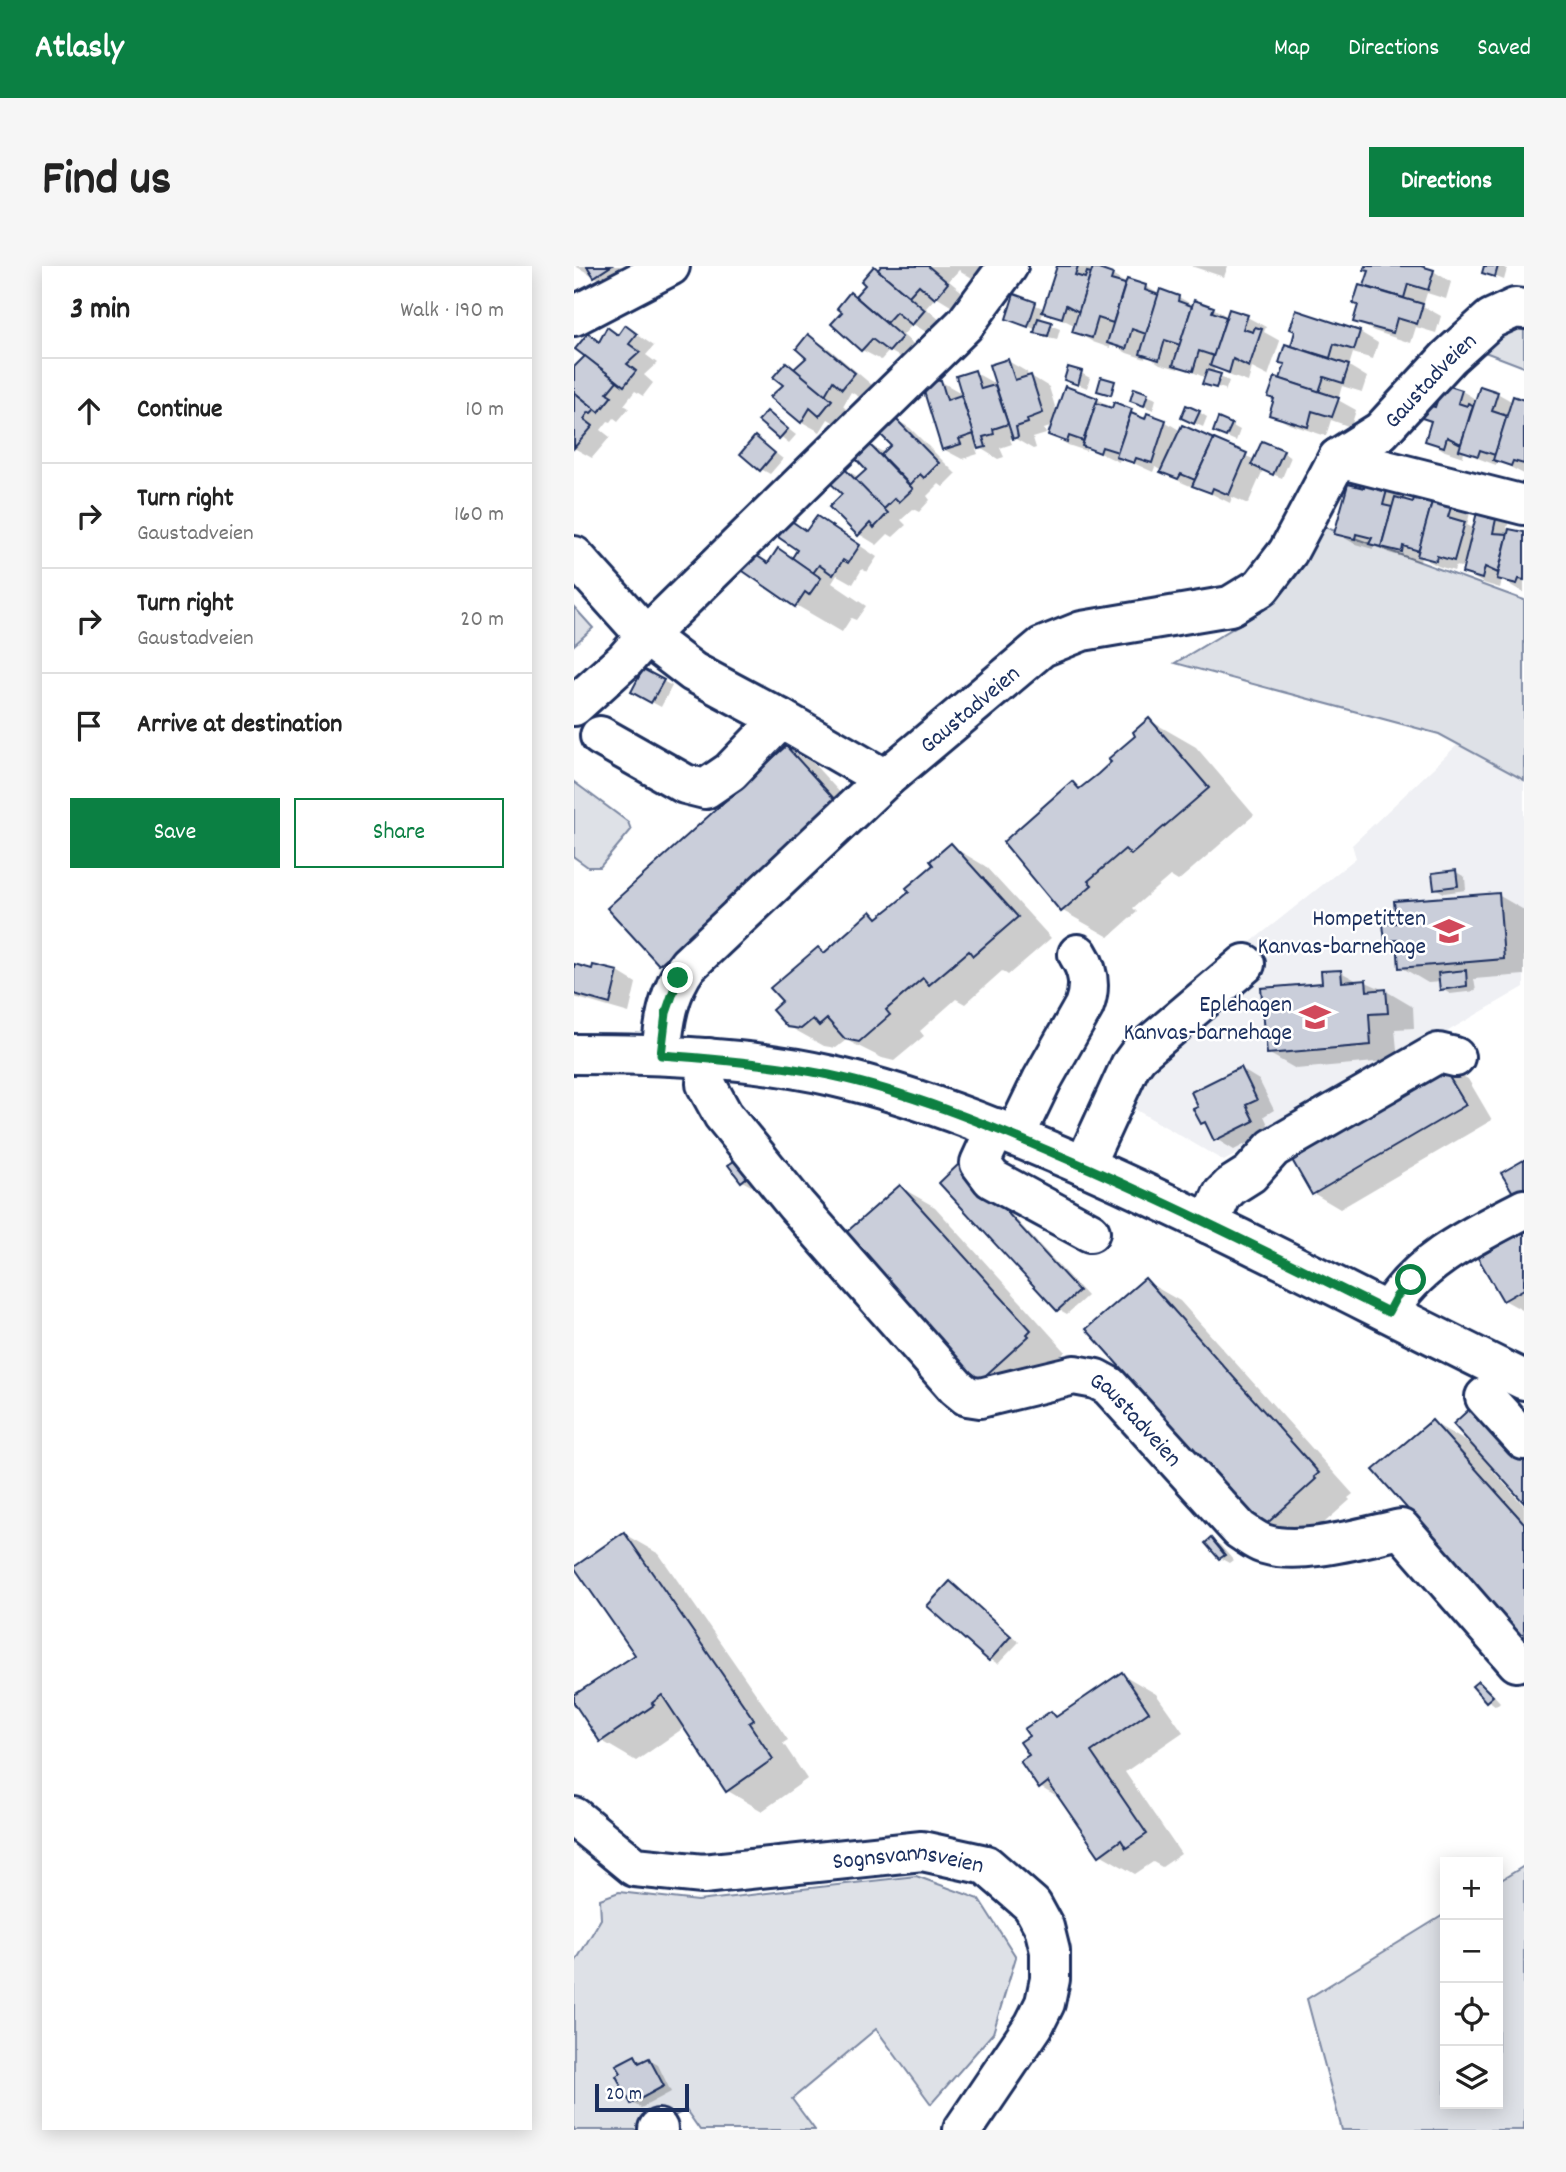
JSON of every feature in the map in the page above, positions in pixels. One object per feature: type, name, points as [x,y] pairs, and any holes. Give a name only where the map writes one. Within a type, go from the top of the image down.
[{"type":"street","points":[[574,316],[670,266]]},
{"type":"street","points":[[574,706],[625,660],[646,636],[965,324],[1008,266]]},
{"type":"street","name":"Gaustadveien","points":[[661,1055],[663,1029],[671,993],[688,965],[885,779],[1042,647],[1082,631],[1230,606],[1261,587],[1288,552],[1338,458],[1381,430],[1449,357],[1491,319],[1515,308],[1524,309]]},
{"type":"street","points":[[1338,458],[1524,505]]},
{"type":"street","points":[[574,556],[646,636],[693,672],[885,779]]},
{"type":"street","points":[[600,736],[685,784],[705,789],[730,772],[781,719]]},
{"type":"street","points":[[1078,954],[1088,974],[1088,996],[1084,1006],[1042,1080],[980,1163],[992,1179],[1090,1232]]},
{"type":"street","points":[[1084,1166],[1130,1066],[1138,1055],[1245,964]]},
{"type":"street","points":[[1209,1224],[1222,1195],[1250,1174],[1273,1148],[1437,1053],[1455,1057]]},
{"type":"street","points":[[574,1054],[661,1055],[752,1062],[831,1076],[911,1098],[1005,1132],[1084,1166],[1209,1224],[1524,1380]]},
{"type":"street","name":"Gaustadveien","points":[[708,1058],[706,1084],[723,1115],[796,1205],[956,1387],[967,1396],[980,1398],[1074,1375],[1096,1379],[1109,1386],[1240,1530],[1261,1543],[1278,1547],[1311,1546],[1401,1529],[1517,1662]]},
{"type":"street","points":[[1388,1312],[1404,1289],[1431,1262],[1524,1209]]},
{"type":"street","points":[[1485,1397],[1524,1440]]},
{"type":"street","name":"Sognsvannsveien","points":[[574,1817],[635,1867],[703,1874],[922,1851],[986,1865],[1032,1905],[1044,1927],[1050,1951],[1050,1979],[1045,2003],[1034,2025],[962,2130]]},
{"type":"shaded area","points":[[1524,310],[1524,367],[1464,344]]},
{"type":"shaded area","points":[[1308,521],[1524,600],[1524,780],[1439,734],[1175,663],[1265,609]]},
{"type":"shaded area","points":[[574,607],[593,628],[574,645]]},
{"type":"shaded area","points":[[1473,730],[1524,778],[1524,987],[1224,1161],[1126,1104],[1145,1027],[1356,858],[1352,845]]},
{"type":"shaded area","points":[[574,782],[628,822],[631,830],[600,867],[588,867],[574,857]]},
{"type":"shaded area","points":[[1524,1866],[1524,2130],[1342,2130],[1307,1999],[1440,1917],[1440,2109],[1503,2109],[1503,1879]]},
{"type":"shaded area","points":[[916,1876],[979,1899],[1016,1957],[993,2033],[931,2104],[876,2029],[792,2099],[815,2130],[700,2130],[686,2110],[645,2130],[574,2130],[574,1964],[601,1919],[600,1899],[619,1892],[698,1901]]},
{"type":"building","points":[[587,266],[611,266],[594,277]]},
{"type":"building","points":[[874,266],[925,310],[912,325],[896,312],[886,323],[855,296],[865,285],[861,281]]},
{"type":"building","points":[[881,266],[928,266],[948,283],[935,299],[919,285],[909,296],[878,270]]},
{"type":"building","points":[[1057,266],[1078,266],[1075,275],[1085,278],[1087,272],[1091,273],[1079,312],[1066,305],[1062,318],[1042,312]]},
{"type":"building","points":[[1365,266],[1421,266],[1434,270],[1428,290],[1408,284],[1404,298],[1364,286],[1369,271],[1364,270]]},
{"type":"building","points":[[1484,266],[1498,266],[1495,277],[1482,273]]},
{"type":"building","points":[[1093,267],[1113,274],[1111,280],[1125,284],[1113,323],[1098,318],[1092,338],[1072,332]]},
{"type":"building","points":[[1127,279],[1146,285],[1145,290],[1159,295],[1146,334],[1132,329],[1126,349],[1107,343]]},
{"type":"building","points":[[1359,285],[1423,304],[1417,324],[1397,318],[1393,333],[1353,322],[1358,305],[1353,304]]},
{"type":"building","points":[[1160,289],[1179,296],[1178,301],[1192,306],[1180,345],[1165,340],[1159,360],[1140,354]]},
{"type":"building","points":[[850,292],[902,337],[889,352],[872,339],[861,351],[831,324],[842,312],[837,308]]},
{"type":"building","points":[[1014,294],[1036,302],[1028,327],[1006,319]]},
{"type":"building","points":[[1194,300],[1214,307],[1212,312],[1226,317],[1214,356],[1199,351],[1193,371],[1173,365]]},
{"type":"building","points":[[1229,309],[1248,315],[1243,329],[1253,332],[1255,327],[1262,329],[1249,367],[1233,359],[1229,373],[1210,366]]},
{"type":"building","points":[[1296,310],[1360,331],[1354,350],[1334,344],[1330,358],[1291,346],[1295,331],[1290,329]]},
{"type":"building","points":[[1038,318],[1052,322],[1048,336],[1034,333]]},
{"type":"building","points":[[625,325],[637,334],[629,344],[640,352],[627,364],[636,371],[624,386],[575,349],[588,333],[599,342],[607,327],[618,335]]},
{"type":"building","points":[[808,334],[855,373],[842,389],[833,381],[825,395],[794,369],[806,358],[796,349]]},
{"type":"building","points":[[1285,344],[1349,365],[1343,383],[1324,377],[1319,392],[1280,379],[1285,364],[1279,363]]},
{"type":"building","points":[[585,356],[617,381],[607,393],[612,396],[599,412],[574,392],[574,367]]},
{"type":"building","points":[[1008,359],[1015,380],[1031,375],[1043,413],[1016,427],[1018,437],[1013,439],[989,365]]},
{"type":"building","points":[[786,362],[832,400],[819,416],[810,408],[801,423],[770,397],[783,385],[773,377]]},
{"type":"building","points":[[1068,367],[1082,371],[1078,385],[1064,380]]},
{"type":"building","points":[[975,370],[981,389],[995,385],[1008,424],[993,429],[994,434],[983,437],[986,447],[978,449],[956,376]]},
{"type":"building","points":[[1207,370],[1221,374],[1216,388],[1202,384]]},
{"type":"building","points":[[1101,377],[1115,381],[1111,395],[1097,391]]},
{"type":"building","points":[[1275,377],[1339,398],[1332,417],[1312,411],[1308,427],[1269,415],[1274,399],[1268,397]]},
{"type":"building","points":[[941,380],[947,400],[961,395],[974,434],[959,439],[961,444],[942,450],[922,385]]},
{"type":"building","points":[[1443,384],[1462,390],[1458,403],[1473,405],[1461,444],[1447,437],[1444,447],[1425,441],[1431,421],[1419,417],[1423,404],[1435,407]]},
{"type":"building","points":[[1065,386],[1098,398],[1083,441],[1069,436],[1067,442],[1048,435]]},
{"type":"building","points":[[1480,386],[1498,392],[1492,411],[1507,416],[1495,455],[1480,450],[1478,456],[1459,450]]},
{"type":"building","points":[[1134,388],[1148,393],[1144,406],[1130,401]]},
{"type":"building","points":[[574,392],[595,409],[584,419],[593,426],[574,448]]},
{"type":"building","points":[[1513,396],[1524,400],[1524,464],[1513,461],[1511,466],[1493,460]]},
{"type":"building","points":[[1114,402],[1132,409],[1118,452],[1102,447],[1100,453],[1082,446],[1096,403],[1112,408]]},
{"type":"building","points":[[1186,405],[1200,411],[1194,424],[1181,418]]},
{"type":"building","points":[[767,411],[788,429],[779,439],[758,421]]},
{"type":"building","points":[[1131,413],[1145,419],[1147,413],[1166,420],[1152,463],[1136,458],[1134,463],[1116,457]]},
{"type":"building","points":[[892,415],[939,463],[924,478],[920,474],[910,485],[881,455],[891,445],[876,430]]},
{"type":"building","points":[[1218,418],[1232,424],[1226,437],[1213,432]]},
{"type":"building","points":[[1182,425],[1214,439],[1195,480],[1181,474],[1178,479],[1160,472]]},
{"type":"building","points":[[755,436],[775,453],[760,471],[740,454]]},
{"type":"building","points":[[1214,439],[1247,453],[1229,495],[1213,488],[1211,493],[1192,486]]},
{"type":"building","points":[[866,441],[913,489],[899,502],[895,498],[884,509],[855,480],[866,470],[852,455]]},
{"type":"building","points":[[1262,441],[1284,450],[1273,475],[1251,465]]},
{"type":"building","points":[[841,465],[888,513],[874,528],[870,523],[858,536],[829,507],[842,494],[827,480]]},
{"type":"building","points":[[1367,476],[1390,479],[1383,505],[1392,507],[1381,547],[1369,544],[1372,538],[1356,534],[1355,539],[1334,534],[1348,484],[1364,488]]},
{"type":"building","points":[[1417,486],[1435,491],[1419,551],[1403,546],[1402,552],[1381,547],[1395,497],[1413,502]]},
{"type":"building","points":[[1435,491],[1454,497],[1448,517],[1465,522],[1454,561],[1437,556],[1436,561],[1417,556]]},
{"type":"building","points":[[1479,504],[1491,507],[1489,518],[1496,519],[1493,533],[1508,534],[1498,573],[1485,567],[1482,579],[1462,573]]},
{"type":"building","points":[[817,516],[860,545],[848,563],[843,560],[833,575],[819,565],[813,573],[792,558],[797,550],[778,537],[790,520],[806,531]]},
{"type":"building","points":[[1509,529],[1524,532],[1524,580],[1519,579],[1517,584],[1497,579]]},
{"type":"building","points":[[778,548],[821,578],[809,595],[805,592],[795,607],[740,569],[751,552],[768,563]]},
{"type":"building","points":[[643,669],[664,680],[651,703],[631,692]]},
{"type":"building","points":[[1149,718],[1209,788],[1131,855],[1125,849],[1088,881],[1092,885],[1061,912],[1003,842],[1072,781],[1079,789],[1098,774],[1111,762],[1108,759],[1135,736],[1133,732]]},
{"type":"building","points":[[786,746],[837,802],[659,965],[607,908]]},
{"type":"building","points":[[951,843],[1018,917],[973,956],[969,951],[929,985],[923,978],[886,1010],[890,1015],[859,1042],[845,1039],[827,1019],[819,1026],[813,1019],[801,1029],[787,1027],[772,1010],[782,1001],[770,988],[818,947],[824,953],[871,911],[877,918],[896,903],[909,892],[906,888],[933,865],[930,861]]},
{"type":"building","points":[[1456,870],[1458,886],[1434,889],[1432,873]]},
{"type":"building","points":[[1499,893],[1504,959],[1399,968],[1397,940],[1385,941],[1383,924],[1396,923],[1394,901]]},
{"type":"building","points":[[574,964],[592,969],[593,965],[618,971],[610,1004],[574,994]]},
{"type":"building","points":[[1341,970],[1342,982],[1366,980],[1367,991],[1386,989],[1388,1013],[1369,1014],[1371,1045],[1267,1054],[1261,988],[1322,983],[1321,971]]},
{"type":"building","points":[[1466,970],[1467,986],[1440,990],[1438,973]]},
{"type":"building","points":[[1440,1062],[1466,1105],[1312,1195],[1287,1151]]},
{"type":"building","points":[[1241,1067],[1257,1100],[1246,1105],[1254,1121],[1214,1141],[1205,1122],[1201,1124],[1193,1109],[1198,1107],[1191,1092]]},
{"type":"building","points":[[1524,1160],[1524,1191],[1515,1196],[1501,1173]]},
{"type":"building","points":[[734,1161],[747,1177],[741,1182],[728,1165]]},
{"type":"building","points":[[961,1162],[1079,1291],[1057,1311],[939,1183]]},
{"type":"building","points":[[900,1185],[1031,1330],[1027,1334],[1029,1336],[976,1384],[842,1236]]},
{"type":"building","points":[[1524,1231],[1524,1289],[1503,1301],[1478,1258]]},
{"type":"building","points":[[1145,1278],[1319,1473],[1314,1477],[1316,1479],[1263,1527],[1086,1329]]},
{"type":"building","points":[[1475,1404],[1524,1459],[1524,1503],[1453,1424]]},
{"type":"building","points":[[1432,1420],[1524,1523],[1524,1640],[1373,1470]]},
{"type":"building","points":[[624,1532],[754,1720],[749,1723],[773,1759],[726,1792],[662,1695],[652,1703],[654,1705],[600,1742],[574,1703],[574,1695],[635,1655],[574,1567]]},
{"type":"building","points":[[1211,1538],[1225,1555],[1219,1559],[1205,1543]]},
{"type":"building","points":[[950,1581],[1011,1636],[989,1661],[927,1606]]},
{"type":"building","points":[[1122,1672],[1149,1712],[1091,1752],[1147,1834],[1126,1848],[1121,1840],[1099,1856],[1048,1782],[1039,1789],[1020,1761],[1029,1755],[1020,1742],[1029,1736],[1024,1729],[1051,1711],[1056,1717]]},
{"type":"building","points":[[1478,1681],[1493,1696],[1486,1702],[1472,1686]]},
{"type":"building","points":[[635,2055],[639,2063],[649,2058],[664,2086],[631,2104],[616,2076],[621,2073],[616,2065]]},
{"type":"place","name":"Hompetitten Kanvas-barnehage","points":[[1449,931]]},
{"type":"place","name":"Eplehagen Kanvas-barnehage","points":[[1315,1017]]},
{"type":"route","points":[[678,978],[666,1013],[661,1055],[786,1067],[874,1087],[958,1114],[1130,1187],[1388,1312],[1396,1297],[1411,1280]]}]
